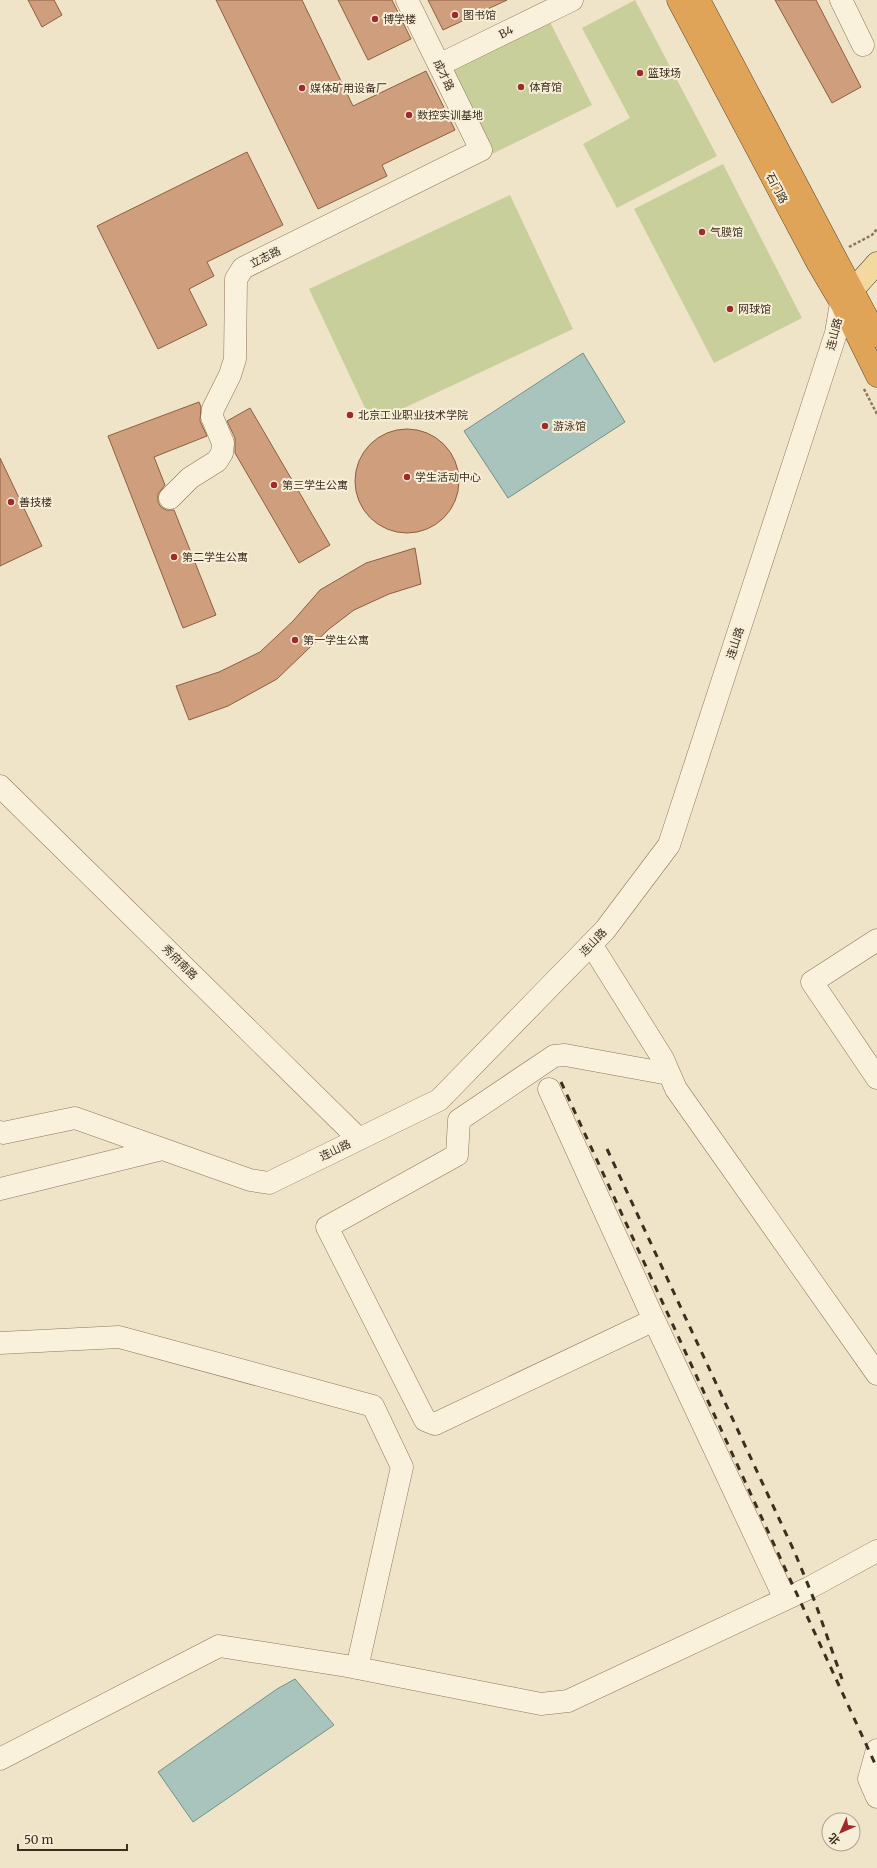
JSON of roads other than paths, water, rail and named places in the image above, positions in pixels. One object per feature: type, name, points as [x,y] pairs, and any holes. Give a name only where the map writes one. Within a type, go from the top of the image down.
[{"type":"highway","name":"石门路","points":[[678,0],[818,264],[847,296],[877,336]]},
{"type":"highway","name":"石门路","points":[[699,0],[847,296],[874,362]]},
{"type":"main road","points":[[847,296],[877,263]]},
{"type":"street","name":"成才路","points":[[407,0],[481,150]]},
{"type":"street","name":"B4","points":[[439,65],[572,0]]},
{"type":"street","points":[[841,0],[863,45]]},
{"type":"street","name":"立志路","points":[[170,498],[190,478],[217,462],[222,453],[223,443],[212,417],[213,409],[230,376],[235,359],[236,278],[243,268],[481,150]]},
{"type":"street","name":"连山路","points":[[0,1132],[3,1133],[75,1118],[250,1180],[269,1183],[439,1100],[605,930],[669,845],[847,296]]},
{"type":"street","name":"秀府南路","points":[[0,786],[359,1139]]},
{"type":"street","points":[[877,940],[812,982],[877,1078]]},
{"type":"street","points":[[591,944],[663,1058],[676,1089],[877,1374]]},
{"type":"street","points":[[459,1120],[554,1056],[566,1055],[669,1074]]},
{"type":"street","points":[[549,1089],[654,1320],[785,1599]]},
{"type":"street","points":[[445,1094],[459,1120],[457,1155],[327,1227],[425,1420],[435,1424],[654,1320]]},
{"type":"street","points":[[0,1189],[132,1158],[162,1149]]},
{"type":"street","points":[[0,1343],[119,1337],[373,1406],[402,1467],[357,1668]]},
{"type":"street","points":[[0,1760],[219,1646],[357,1668],[541,1704],[568,1701],[809,1588],[877,1551]]},
{"type":"street","points":[[877,1750],[869,1779],[877,1797]]},
{"type":"water","name":"游泳馆","points":[[583,353],[625,422],[508,498],[464,431]]},
{"type":"water","points":[[295,1679],[334,1725],[193,1822],[158,1772],[277,1689]]},
{"type":"railway","points":[[561,1082],[877,1768]]},
{"type":"railway","points":[[607,1149],[795,1553],[815,1602],[842,1679]]},
{"type":"place","name":"图书馆","points":[[455,15]]},
{"type":"place","name":"博学楼","points":[[375,19]]},
{"type":"place","name":"篮球场","points":[[640,73]]},
{"type":"place","name":"体育馆","points":[[521,87]]},
{"type":"place","name":"媒体矿用设备厂","points":[[302,88]]},
{"type":"place","name":"数控实训基地","points":[[409,115]]},
{"type":"place","name":"气膜馆","points":[[702,232]]},
{"type":"place","name":"网球馆","points":[[730,309]]},
{"type":"place","name":"北京工业职业技术学院","points":[[350,415]]},
{"type":"place","name":"游泳馆","points":[[545,426]]},
{"type":"place","name":"学生活动中心","points":[[407,477]]},
{"type":"place","name":"第三学生公寓","points":[[274,485]]},
{"type":"place","name":"善技楼","points":[[11,502]]},
{"type":"place","name":"第二学生公寓","points":[[174,557]]},
{"type":"place","name":"第一学生公寓","points":[[295,640]]}]
